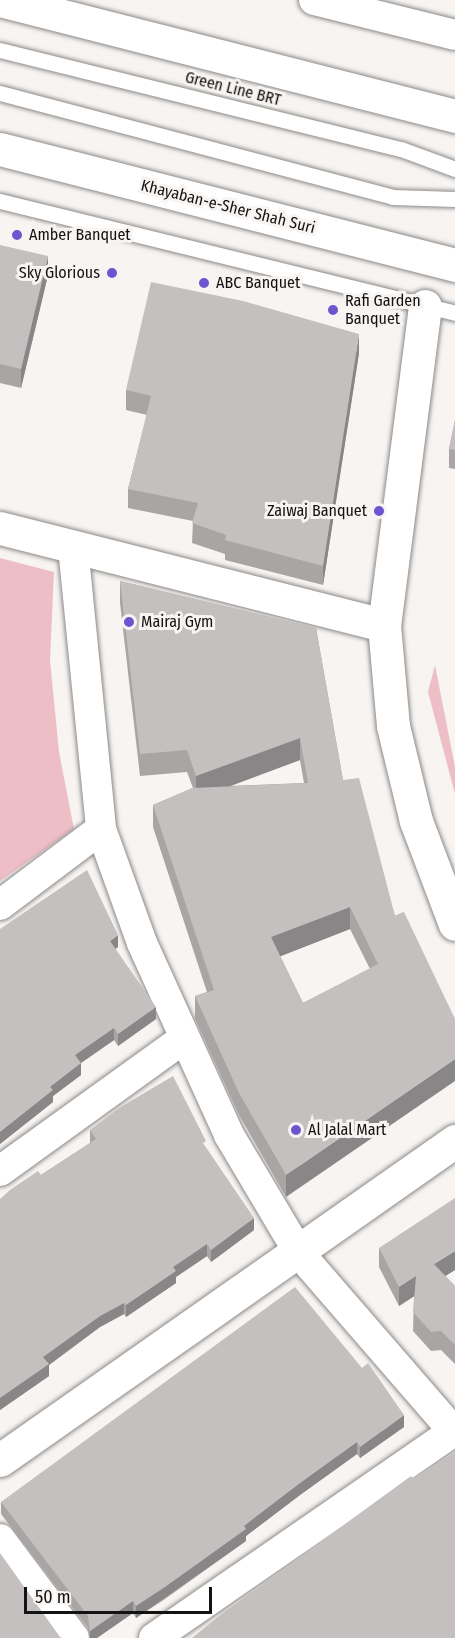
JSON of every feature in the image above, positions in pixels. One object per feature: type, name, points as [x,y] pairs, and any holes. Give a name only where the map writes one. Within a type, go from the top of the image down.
[{"type":"street","points":[[0,0],[455,116]]},
{"type":"street","points":[[314,0],[455,35]]},
{"type":"street","name":"Khayaban-e-Sher Shah Suri","points":[[0,149],[455,265]]},
{"type":"street","points":[[440,310],[384,625],[393,726],[416,821],[455,924]]},
{"type":"street","points":[[0,528],[384,625]]},
{"type":"street","points":[[73,547],[101,830],[141,944],[229,1135],[299,1253],[454,1433],[154,1638]]},
{"type":"street","points":[[0,905],[101,830]]},
{"type":"street","points":[[0,1171],[183,1039]]},
{"type":"street","points":[[0,1460],[299,1253],[455,1141]]},
{"type":"street","points":[[0,1539],[74,1638]]},
{"type":"lane","name":"Green Line BRT","points":[[0,50],[400,148],[455,169]]},
{"type":"lane","points":[[0,93],[393,197],[455,199]]},
{"type":"lane","points":[[0,201],[440,310]]},
{"type":"shaded area","points":[[0,558],[54,572],[50,660],[59,752],[74,829],[0,881]]},
{"type":"shaded area","points":[[435,665],[455,767],[455,794],[428,692]]},
{"type":"building","points":[[0,245],[48,256],[21,369],[0,364]]},
{"type":"building","points":[[151,282],[243,301],[359,334],[323,566],[225,540],[226,535],[192,523],[198,503],[128,489],[151,396],[126,390]]},
{"type":"building","points":[[455,420],[455,450],[449,449]]},
{"type":"building","points":[[120,581],[316,628],[343,780],[359,778],[395,916],[404,912],[455,1019],[455,1059],[286,1175],[239,1093],[195,996],[214,990],[153,805],[192,788],[308,783],[300,738],[196,776],[187,750],[140,754]],"holes":[[[350,907],[378,964],[303,1003],[271,937]]]},
{"type":"building","points":[[87,870],[118,935],[110,941],[156,1007],[118,1034],[114,1028],[75,1055],[81,1063],[50,1087],[53,1090],[0,1132],[0,929]]},
{"type":"building","points":[[173,1076],[206,1141],[203,1143],[254,1218],[211,1250],[207,1244],[173,1267],[176,1271],[126,1305],[124,1303],[100,1316],[43,1357],[49,1364],[0,1398],[0,1199],[38,1171],[41,1175],[96,1139],[90,1130],[119,1108]]},
{"type":"building","points":[[455,1198],[455,1251],[434,1264],[455,1286],[455,1345],[441,1331],[431,1332],[413,1312],[416,1276],[399,1287],[379,1248]]},
{"type":"building","points":[[295,1287],[362,1368],[368,1363],[404,1415],[360,1447],[357,1442],[300,1483],[244,1526],[246,1529],[165,1587],[136,1606],[133,1601],[90,1631],[88,1616],[1,1502]]},
{"type":"building","points":[[455,1452],[455,1638],[192,1638],[224,1612],[411,1476],[413,1478]]},
{"type":"building","points":[[0,1553],[60,1637],[62,1638],[0,1638]]},
{"type":"place","name":"Amber Banquet","points":[[17,235]]},
{"type":"place","name":"Sky Glorious","points":[[112,273]]},
{"type":"place","name":"ABC Banquet","points":[[204,283]]},
{"type":"place","name":"Rafi Garden Banquet","points":[[333,310]]},
{"type":"place","name":"Zaiwaj Banquet","points":[[379,511]]},
{"type":"place","name":"Mairaj Gym","points":[[129,622]]},
{"type":"place","name":"Al Jalal Mart","points":[[296,1130]]}]
